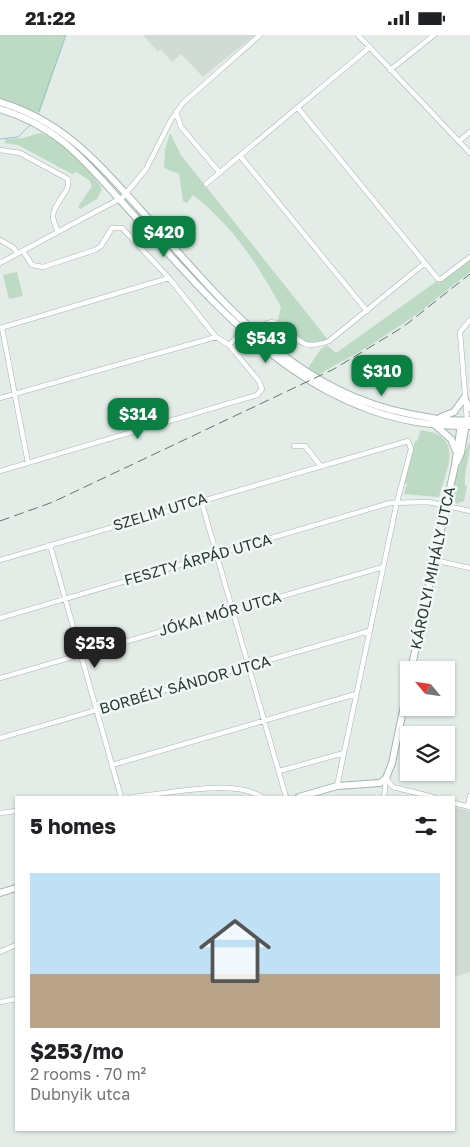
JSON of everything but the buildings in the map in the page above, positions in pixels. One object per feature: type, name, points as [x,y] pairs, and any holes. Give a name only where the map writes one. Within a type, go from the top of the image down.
[{"type":"street","points":[[0,263],[119,200],[126,194],[146,169],[176,112],[191,95],[260,35]]},
{"type":"street","points":[[358,35],[470,153]]},
{"type":"street","points":[[390,70],[434,35]]},
{"type":"street","points":[[206,184],[241,157],[370,47]]},
{"type":"street","points":[[0,102],[72,139],[126,194],[246,330]]},
{"type":"street","points":[[298,108],[425,263],[441,279],[470,257]]},
{"type":"street","points":[[0,109],[29,116]]},
{"type":"street","points":[[176,112],[181,127],[220,173]]},
{"type":"street","points":[[42,123],[76,152],[119,200],[246,330],[295,364],[340,391],[375,406],[434,422],[466,423],[460,332],[470,320]]},
{"type":"street","points":[[459,141],[470,132]]},
{"type":"street","points":[[0,150],[20,153],[68,179],[67,187],[54,211],[54,220],[58,232]]},
{"type":"street","points":[[241,157],[367,311]]},
{"type":"street","points":[[0,471],[257,395],[262,389],[259,381],[229,345],[216,337],[169,278],[126,231],[119,227],[112,229],[101,246],[95,250],[42,267],[32,265],[23,251]]},
{"type":"street","points":[[0,240],[14,248],[17,254]]},
{"type":"street","points":[[229,345],[246,330],[272,322],[283,327],[302,343],[312,346],[329,341],[425,263]]},
{"type":"street","points":[[28,463],[1,328],[169,278]]},
{"type":"street","points":[[0,398],[216,337]]},
{"type":"street","points":[[434,422],[454,412],[464,398]]},
{"type":"street","points":[[464,398],[470,409]]},
{"type":"street","points":[[434,422],[451,439],[458,452],[470,439]]},
{"type":"street","name":"KÁROLYI MIHÁLY UTCA","points":[[413,661],[446,505],[466,423]]},
{"type":"street","name":"SZELIM UTCA","points":[[0,560],[320,465],[408,441],[411,449],[397,502]]},
{"type":"street","points":[[294,446],[305,446],[320,465]]},
{"type":"street","points":[[201,500],[286,796]]},
{"type":"street","points":[[337,785],[397,502]]},
{"type":"street","name":"FESZTY ÁRPÁD UTCA","points":[[0,618],[397,502],[428,502],[470,511]]},
{"type":"street","points":[[50,545],[122,796]]},
{"type":"street","points":[[434,560],[470,567]]},
{"type":"street","name":"JÓKAI MÓR UTCA","points":[[0,678],[383,567]]},
{"type":"street","name":"BORBÉLY SÁNDOR UTCA","points":[[0,738],[370,631]]},
{"type":"street","points":[[112,765],[356,694]]},
{"type":"street","points":[[384,796],[386,778],[392,763],[402,716]]},
{"type":"street","points":[[278,771],[344,753]]},
{"type":"street","points":[[302,796],[337,785],[375,784],[386,778]]},
{"type":"street","points":[[386,778],[393,787],[429,796]]},
{"type":"street","points":[[142,796],[227,787],[246,789],[260,796]]},
{"type":"street","points":[[455,803],[469,806],[470,796]]},
{"type":"street","points":[[0,813],[15,811]]},
{"type":"street","points":[[0,893],[15,888]]},
{"type":"street","points":[[0,952],[15,945]]},
{"type":"street","points":[[0,1002],[15,999]]},
{"type":"shaded area","points":[[143,35],[255,35],[203,77],[181,54],[172,62],[161,49],[158,52]]},
{"type":"shaded area","points":[[455,807],[470,811],[470,972],[455,977]]},
{"type":"green space","points":[[0,35],[66,35],[40,112],[26,111],[0,102]]},
{"type":"green space","points":[[39,133],[47,135],[64,146],[87,170],[102,189],[97,199],[80,209],[78,207],[92,186],[89,180],[76,172],[72,174],[18,145],[4,143],[6,139],[24,138]]},
{"type":"green space","points":[[170,133],[181,155],[329,341],[307,345],[277,324],[281,307],[243,246],[221,220],[193,195],[187,203],[183,201],[179,174],[164,168],[165,150]]},
{"type":"green space","points":[[470,259],[470,272],[416,315],[369,346],[318,375],[308,368],[321,349],[327,345],[336,353],[437,281],[439,283]]},
{"type":"green space","points":[[17,272],[23,296],[9,299],[3,275]]},
{"type":"green space","points":[[421,430],[435,433],[444,439],[448,446],[450,455],[439,497],[404,494],[407,484],[404,483],[415,441],[417,441]]},
{"type":"green space","points":[[470,442],[464,501],[456,504],[453,497],[454,485],[461,461]]},
{"type":"waterway","points":[[38,114],[66,35]]},
{"type":"waterway","points":[[0,139],[18,137],[31,124]]},
{"type":"railway","points":[[0,521],[53,502],[334,369],[403,327],[470,274]]}]
